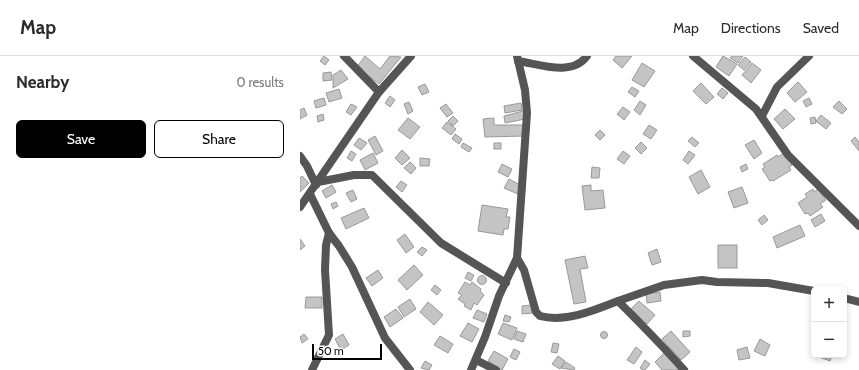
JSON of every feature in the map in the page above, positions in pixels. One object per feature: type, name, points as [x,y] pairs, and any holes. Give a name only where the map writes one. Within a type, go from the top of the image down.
[{"type":"street","points":[[344,56],[379,92]]},
{"type":"street","points":[[300,207],[379,92],[411,56]]},
{"type":"street","points":[[471,370],[517,258],[527,113],[526,90],[518,59],[570,67],[580,64],[587,56]]},
{"type":"street","points":[[693,56],[762,116],[788,155],[859,226]]},
{"type":"street","points":[[762,116],[780,83],[809,56]]},
{"type":"street","points":[[300,156],[308,166],[317,184]]},
{"type":"street","points":[[317,184],[354,175],[372,175],[440,243],[506,283]]},
{"type":"street","points":[[310,194],[329,233],[346,256],[385,338],[410,370]]},
{"type":"street","points":[[312,370],[329,335],[325,270],[326,245],[329,233]]},
{"type":"street","points":[[517,258],[524,270],[536,312],[540,316],[552,318],[562,318],[594,310],[664,285],[702,280],[717,282],[768,283],[811,290]]},
{"type":"street","points":[[847,299],[859,302]]},
{"type":"street","points":[[618,301],[651,332],[659,344],[684,370]]},
{"type":"street","points":[[476,360],[496,370]]},
{"type":"building","points":[[324,56],[329,60],[325,65],[320,61]]},
{"type":"building","points":[[365,56],[380,69],[390,56],[401,57],[379,84],[357,67]]},
{"type":"building","points":[[616,56],[632,56],[622,68],[613,60]]},
{"type":"building","points":[[723,56],[737,64],[729,76],[716,67]]},
{"type":"building","points":[[732,56],[743,56],[738,63],[730,58]]},
{"type":"building","points":[[745,57],[751,62],[744,70],[738,65]]},
{"type":"building","points":[[642,63],[655,71],[644,87],[632,80]]},
{"type":"building","points":[[752,63],[761,70],[751,83],[742,75]]},
{"type":"building","points":[[341,70],[348,79],[333,88],[333,75]]},
{"type":"building","points":[[331,72],[332,80],[323,81],[323,73]]},
{"type":"building","points":[[798,82],[807,92],[795,102],[787,93]]},
{"type":"building","points":[[701,83],[714,97],[706,104],[693,91]]},
{"type":"building","points":[[425,84],[429,92],[422,95],[418,87]]},
{"type":"building","points":[[632,87],[639,91],[635,97],[628,92]]},
{"type":"building","points":[[722,88],[728,93],[723,99],[717,94]]},
{"type":"building","points":[[339,89],[342,98],[329,102],[326,93]]},
{"type":"building","points":[[390,96],[395,100],[390,107],[385,103]]},
{"type":"building","points":[[324,98],[326,105],[316,108],[314,101]]},
{"type":"building","points":[[809,98],[812,104],[806,107],[803,101]]},
{"type":"building","points":[[640,101],[646,105],[640,115],[634,110]]},
{"type":"building","points":[[839,101],[847,109],[842,114],[833,107]]},
{"type":"building","points":[[409,102],[413,111],[408,114],[404,104]]},
{"type":"building","points":[[521,103],[522,110],[505,113],[504,106]]},
{"type":"building","points":[[351,104],[357,107],[351,115],[346,112]]},
{"type":"building","points":[[446,104],[453,113],[447,117],[440,108]]},
{"type":"building","points":[[623,107],[630,112],[624,120],[617,114]]},
{"type":"building","points":[[304,108],[307,115],[300,119],[300,110]]},
{"type":"building","points":[[785,109],[795,119],[783,129],[774,119]]},
{"type":"building","points":[[523,111],[525,119],[505,123],[504,116]]},
{"type":"building","points":[[323,114],[324,120],[318,122],[317,116]]},
{"type":"building","points":[[821,115],[831,123],[826,129],[816,121]]},
{"type":"building","points":[[453,116],[458,121],[453,126],[448,121]]},
{"type":"building","points":[[815,117],[816,123],[811,124],[810,118]]},
{"type":"building","points":[[408,118],[420,127],[410,139],[398,130]]},
{"type":"building","points":[[494,118],[494,125],[523,125],[524,136],[485,137],[483,119]]},
{"type":"building","points":[[447,122],[456,129],[451,135],[442,128]]},
{"type":"building","points":[[649,125],[657,130],[651,139],[643,134]]},
{"type":"building","points":[[600,130],[605,135],[600,140],[595,135]]},
{"type":"building","points":[[455,134],[462,139],[459,144],[452,139]]},
{"type":"building","points":[[375,136],[383,151],[376,155],[368,140]]},
{"type":"building","points":[[692,137],[699,143],[695,147],[688,141]]},
{"type":"building","points":[[855,137],[859,142],[859,151],[851,141]]},
{"type":"building","points":[[359,138],[367,143],[361,150],[354,145]]},
{"type":"building","points":[[754,140],[762,153],[754,159],[745,145]]},
{"type":"building","points":[[641,142],[647,148],[641,154],[635,148]]},
{"type":"building","points":[[463,143],[472,148],[469,152],[461,147]]},
{"type":"building","points":[[494,143],[501,143],[501,149],[494,149]]},
{"type":"building","points":[[402,150],[410,158],[402,165],[395,158]]},
{"type":"building","points":[[351,151],[356,154],[352,161],[347,158]]},
{"type":"building","points":[[623,151],[630,156],[624,164],[617,159]]},
{"type":"building","points":[[689,151],[695,155],[688,164],[683,160]]},
{"type":"building","points":[[373,153],[378,163],[365,170],[360,160]]},
{"type":"building","points":[[784,153],[792,165],[789,167],[791,170],[773,181],[770,181],[762,169],[765,167],[763,164],[777,155],[778,157]]},
{"type":"building","points":[[420,158],[430,159],[429,166],[420,166]]},
{"type":"building","points":[[410,162],[416,168],[411,174],[404,168]]},
{"type":"building","points":[[502,164],[512,169],[508,177],[498,172]]},
{"type":"building","points":[[746,164],[748,169],[742,172],[740,167]]},
{"type":"building","points":[[592,167],[600,168],[599,178],[591,178]]},
{"type":"building","points":[[701,170],[710,187],[698,194],[689,177]]},
{"type":"building","points":[[302,176],[309,183],[300,192],[300,178]]},
{"type":"building","points":[[509,179],[522,186],[518,194],[504,188]]},
{"type":"building","points":[[401,181],[407,185],[402,192],[396,187]]},
{"type":"building","points":[[332,185],[336,192],[326,198],[322,191]]},
{"type":"building","points":[[591,185],[591,191],[603,190],[605,208],[585,210],[582,186]]},
{"type":"building","points":[[742,187],[748,203],[734,208],[728,192]]},
{"type":"building","points":[[813,189],[814,192],[818,189],[826,200],[820,204],[823,207],[810,216],[808,213],[805,214],[798,203],[807,197],[805,194]]},
{"type":"building","points":[[353,190],[357,199],[351,202],[346,193]]},
{"type":"building","points":[[336,202],[338,206],[333,209],[331,204]]},
{"type":"building","points":[[482,205],[508,209],[506,217],[510,217],[508,229],[504,229],[503,235],[478,231]]},
{"type":"building","points":[[364,208],[369,218],[346,229],[341,218]]},
{"type":"building","points":[[821,214],[825,221],[815,227],[811,220]]},
{"type":"building","points":[[764,215],[768,220],[762,225],[758,220]]},
{"type":"building","points":[[800,225],[805,236],[777,248],[773,237]]},
{"type":"building","points":[[405,234],[414,247],[406,253],[397,240]]},
{"type":"building","points":[[300,239],[305,246],[300,250]]},
{"type":"building","points":[[718,245],[737,245],[737,268],[718,268]]},
{"type":"building","points":[[422,247],[427,250],[422,256],[417,252]]},
{"type":"building","points":[[657,249],[661,262],[652,265],[648,253]]},
{"type":"building","points":[[585,256],[588,268],[580,269],[586,302],[574,304],[565,260]]},
{"type":"building","points":[[414,265],[423,275],[407,290],[398,280]]},
{"type":"building","points":[[378,270],[383,278],[372,286],[366,278]]},
{"type":"building","points":[[468,272],[474,275],[471,281],[465,278]]},
{"type":"building","points":[[480,276],[484,276],[486,280],[484,284],[480,284],[478,282],[478,278]]},
{"type":"building","points":[[465,282],[470,285],[472,282],[481,289],[480,291],[484,295],[477,305],[474,303],[471,310],[464,306],[465,304],[458,299],[462,295],[458,293]]},
{"type":"building","points":[[435,285],[441,290],[437,295],[431,290]]},
{"type":"building","points":[[660,292],[661,301],[647,303],[646,294]]},
{"type":"building","points":[[306,297],[322,297],[322,308],[305,308]]},
{"type":"building","points":[[410,299],[416,309],[404,317],[398,307]]},
{"type":"building","points":[[639,301],[655,315],[647,324],[631,309]]},
{"type":"building","points":[[428,302],[443,315],[434,325],[420,312]]},
{"type":"building","points":[[531,305],[532,313],[522,314],[522,306]]},
{"type":"building","points":[[396,309],[403,318],[390,327],[384,317]]},
{"type":"building","points":[[477,310],[487,314],[484,322],[473,318]]},
{"type":"building","points":[[505,315],[511,317],[509,322],[503,321]]},
{"type":"building","points":[[468,323],[479,329],[472,342],[460,336]]},
{"type":"building","points":[[503,323],[517,328],[512,340],[498,334]]},
{"type":"building","points":[[517,331],[526,334],[523,342],[514,339]]},
{"type":"building","points":[[671,331],[690,352],[681,360],[662,339]]},
{"type":"building","points":[[683,331],[690,331],[690,336],[683,337]]},
{"type":"building","points":[[604,332],[607,335],[604,338],[601,335]]},
{"type":"building","points":[[304,334],[308,339],[302,343],[300,337]]},
{"type":"building","points":[[343,334],[349,345],[341,350],[335,339]]},
{"type":"building","points":[[440,336],[453,344],[448,353],[434,345]]},
{"type":"building","points":[[760,339],[770,345],[765,356],[754,351]]},
{"type":"building","points":[[553,343],[559,344],[557,353],[551,352]]},
{"type":"building","points":[[636,347],[642,352],[634,364],[627,360]]},
{"type":"building","points":[[747,347],[750,358],[739,360],[737,350]]},
{"type":"building","points":[[514,349],[520,352],[516,360],[510,357]]},
{"type":"building","points":[[494,351],[508,359],[502,370],[488,361]]},
{"type":"building","points":[[664,353],[679,369],[678,370],[662,370],[655,362]]},
{"type":"building","points":[[558,356],[565,361],[560,369],[552,364]]},
{"type":"building","points":[[822,358],[831,358],[830,361]]},
{"type":"building","points":[[645,360],[650,364],[645,370],[643,370],[640,368]]},
{"type":"building","points":[[425,361],[432,365],[429,370],[421,368]]},
{"type":"building","points":[[566,362],[575,368],[574,370],[561,368]]}]
